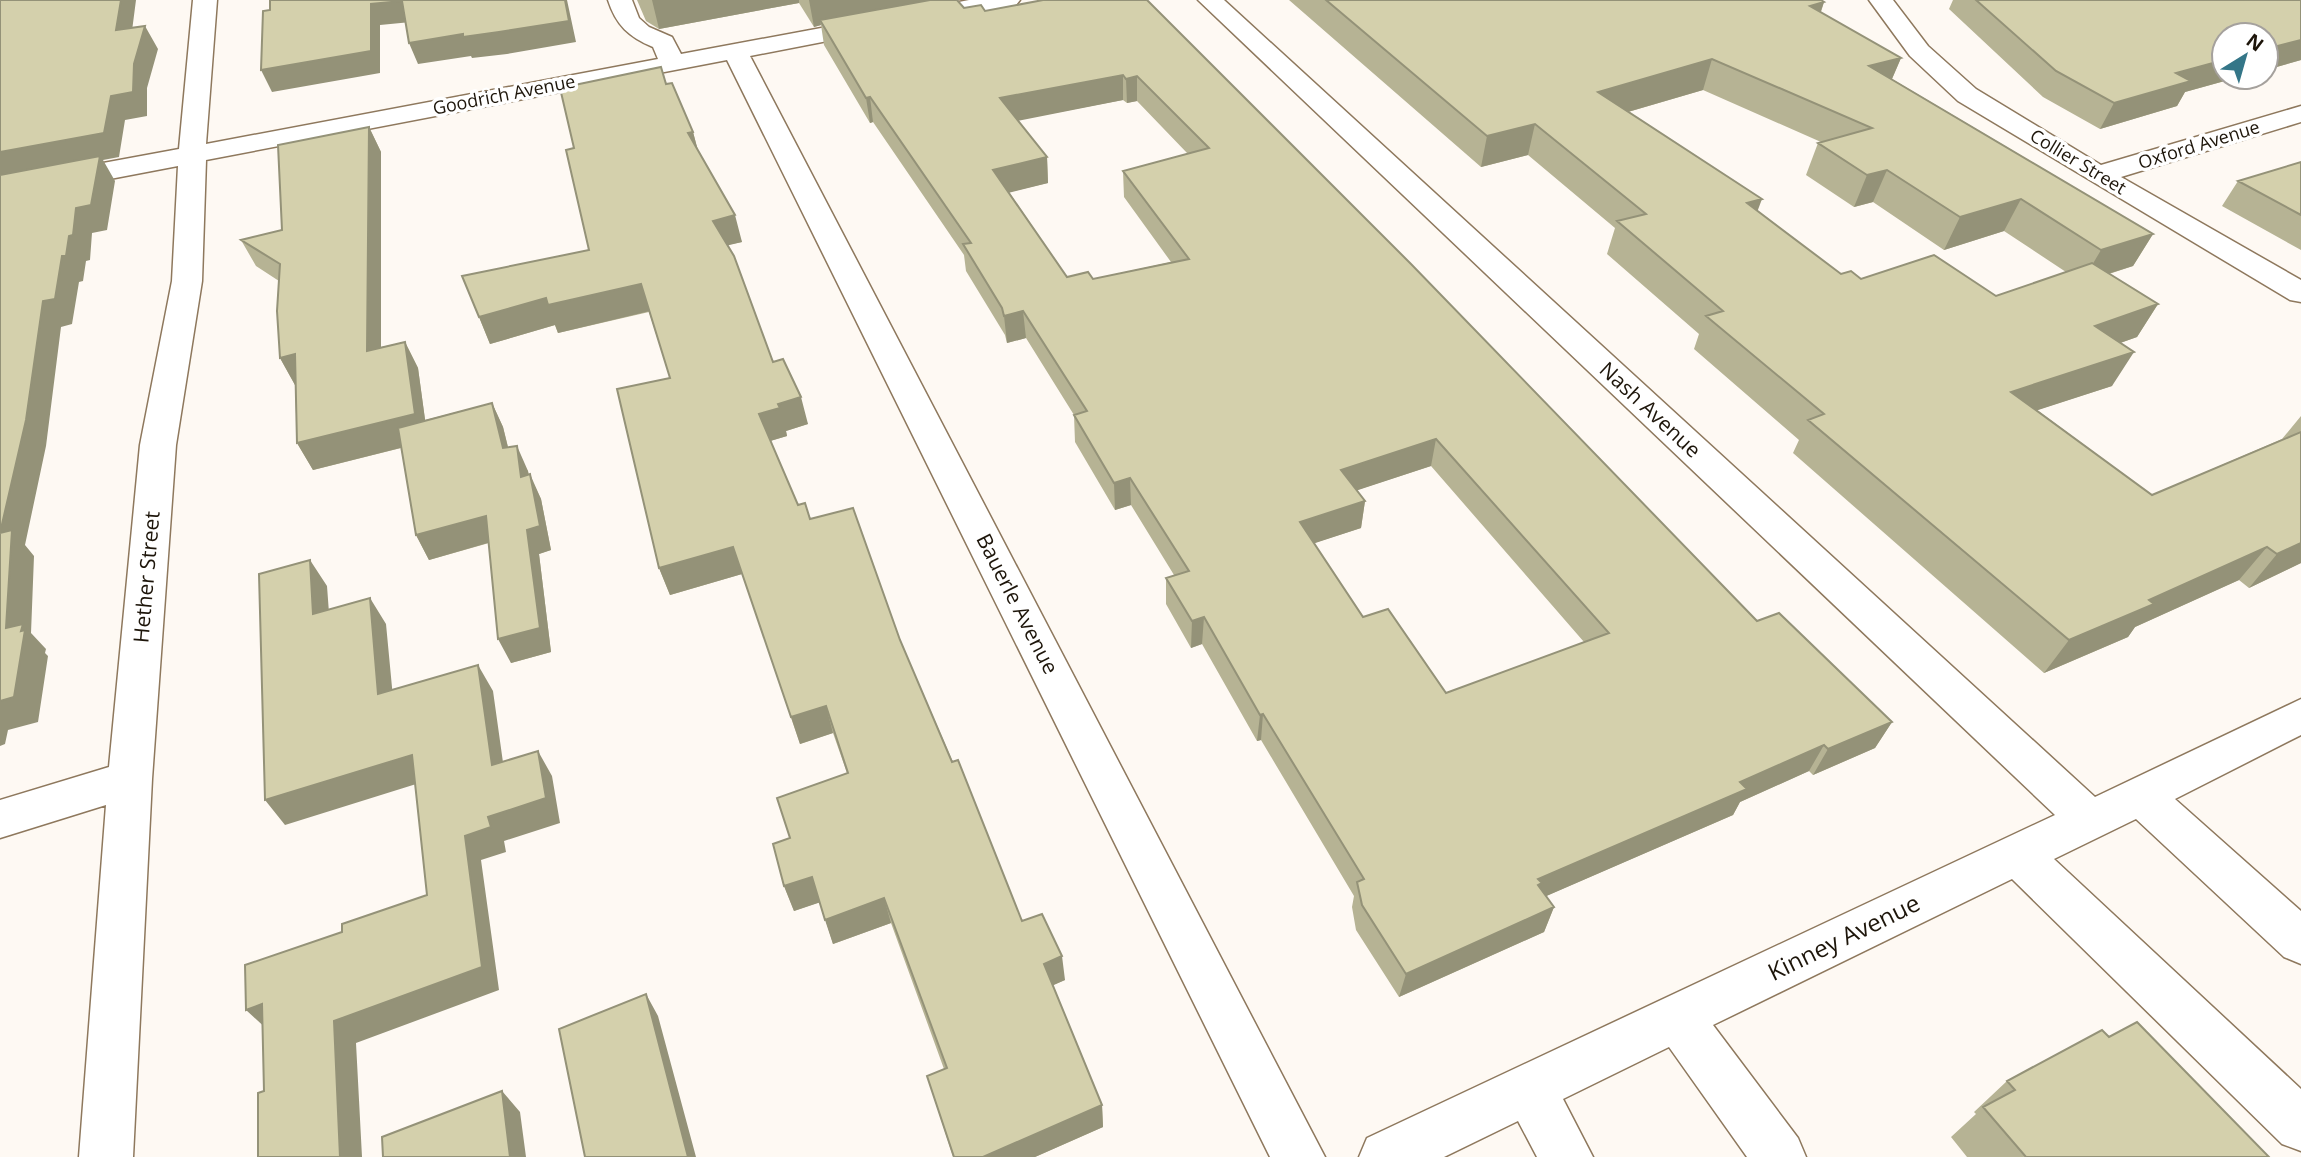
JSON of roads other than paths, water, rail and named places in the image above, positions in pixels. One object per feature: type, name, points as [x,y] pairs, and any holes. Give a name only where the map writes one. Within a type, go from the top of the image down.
[{"type":"street","name":"Hether Street","points":[[106,1157],[130,779],[158,445],[187,281],[192,154],[205,0]]},
{"type":"street","points":[[620,0],[625,18],[635,30],[663,42],[672,63]]},
{"type":"street","name":"Goodrich Avenue","points":[[0,191],[1006,0]]},
{"type":"street","name":"Nash Avenue","points":[[1210,0],[2090,820]]},
{"type":"street","name":"Collier Street","points":[[1881,0],[1919,51],[1967,95],[2301,293]]},
{"type":"street","name":"Bauerle Avenue","points":[[736,51],[1298,1157]]},
{"type":"street","name":"Oxford Avenue","points":[[2098,175],[2301,114]]},
{"type":"street","name":"Kinney Avenue","points":[[1386,1157],[2141,796],[2301,716]]},
{"type":"street","points":[[0,819],[130,779]]},
{"type":"street","points":[[2141,796],[2301,942]]},
{"type":"street","points":[[2018,855],[2301,1125]]},
{"type":"street","points":[[1678,1018],[1779,1157]]},
{"type":"street","points":[[1529,1089],[1566,1157]]}]
